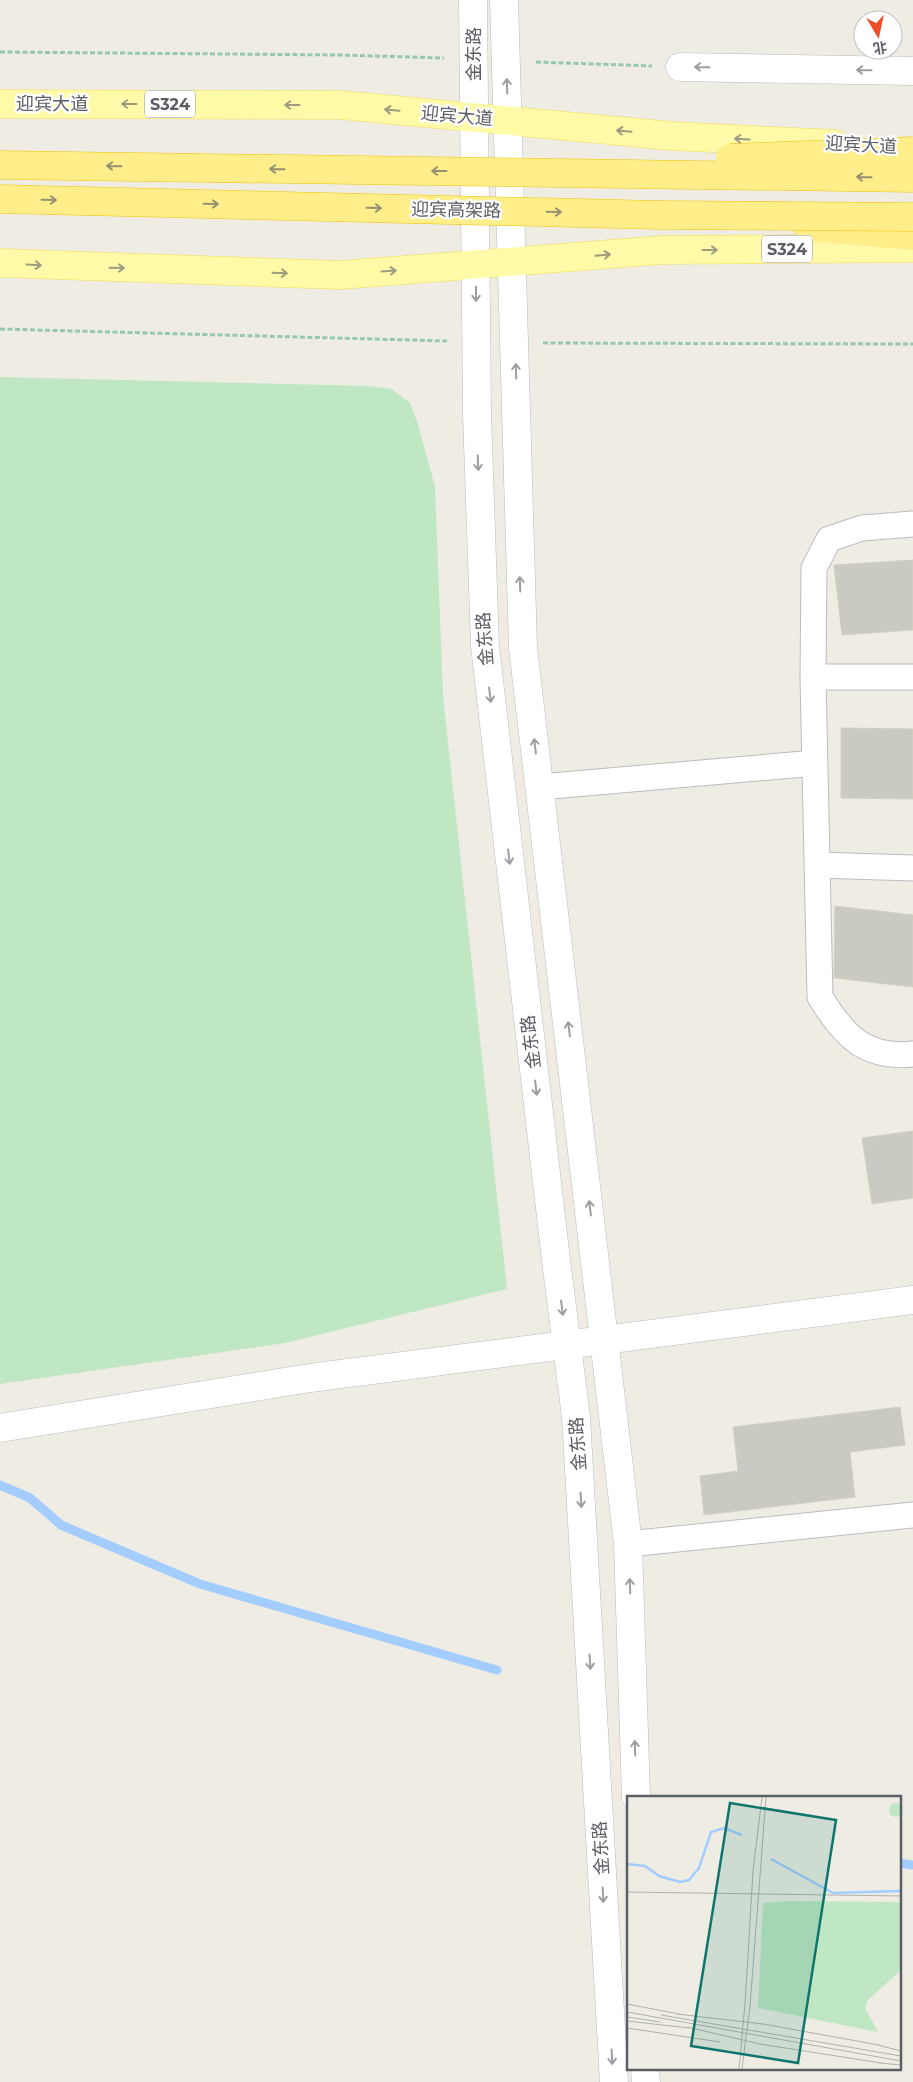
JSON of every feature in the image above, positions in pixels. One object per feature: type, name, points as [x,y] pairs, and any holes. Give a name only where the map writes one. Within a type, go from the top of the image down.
[{"type":"highway","points":[[497,171],[913,149]]},
{"type":"highway","points":[[0,165],[913,178]]},
{"type":"highway","name":"迎宾高架路","points":[[0,199],[659,215],[913,217]]},
{"type":"highway","points":[[659,215],[913,236]]},
{"type":"main road","name":"金东路","points":[[473,0],[477,414],[485,646],[576,1416],[614,2082]]},
{"type":"main road","name":"金东路","points":[[504,0],[518,419],[523,648],[628,1544],[636,1796]]},
{"type":"main road","points":[[680,67],[913,71]]},
{"type":"main road","name":"迎宾大道","points":[[0,104],[340,105],[672,136],[913,149]]},
{"type":"main road","name":"S324","points":[[0,263],[340,275],[662,250],[913,248]]},
{"type":"main road","points":[[0,1428],[310,1378],[913,1300]]},
{"type":"street","points":[[913,524],[862,528],[829,539],[814,568],[812,677],[820,998],[836,1023],[859,1046],[892,1056],[913,1054]]},
{"type":"street","points":[[812,677],[913,677]]},
{"type":"street","points":[[540,787],[815,763]]},
{"type":"street","points":[[817,865],[913,868]]},
{"type":"street","points":[[628,1544],[913,1515]]},
{"type":"path","points":[[0,52],[340,55]]},
{"type":"path","points":[[0,329],[337,339]]},
{"type":"path","points":[[650,344],[913,344]]},
{"type":"green space","points":[[0,377],[369,386],[391,389],[410,403],[418,424],[435,487],[443,696],[507,1289],[285,1343],[0,1384]]},
{"type":"building","points":[[913,560],[913,630],[842,635],[834,565]]},
{"type":"building","points":[[841,728],[913,729],[913,799],[841,798]]},
{"type":"building","points":[[835,906],[913,915],[913,987],[834,978]]},
{"type":"building","points":[[913,1131],[913,1198],[872,1204],[862,1138]]},
{"type":"building","points":[[900,1407],[905,1445],[850,1452],[855,1497],[704,1515],[700,1476],[738,1471],[733,1427]]},
{"type":"waterway","points":[[0,1485],[30,1498],[61,1525],[200,1584],[497,1670]]},
{"type":"waterway","points":[[900,1863],[913,1865]]}]
